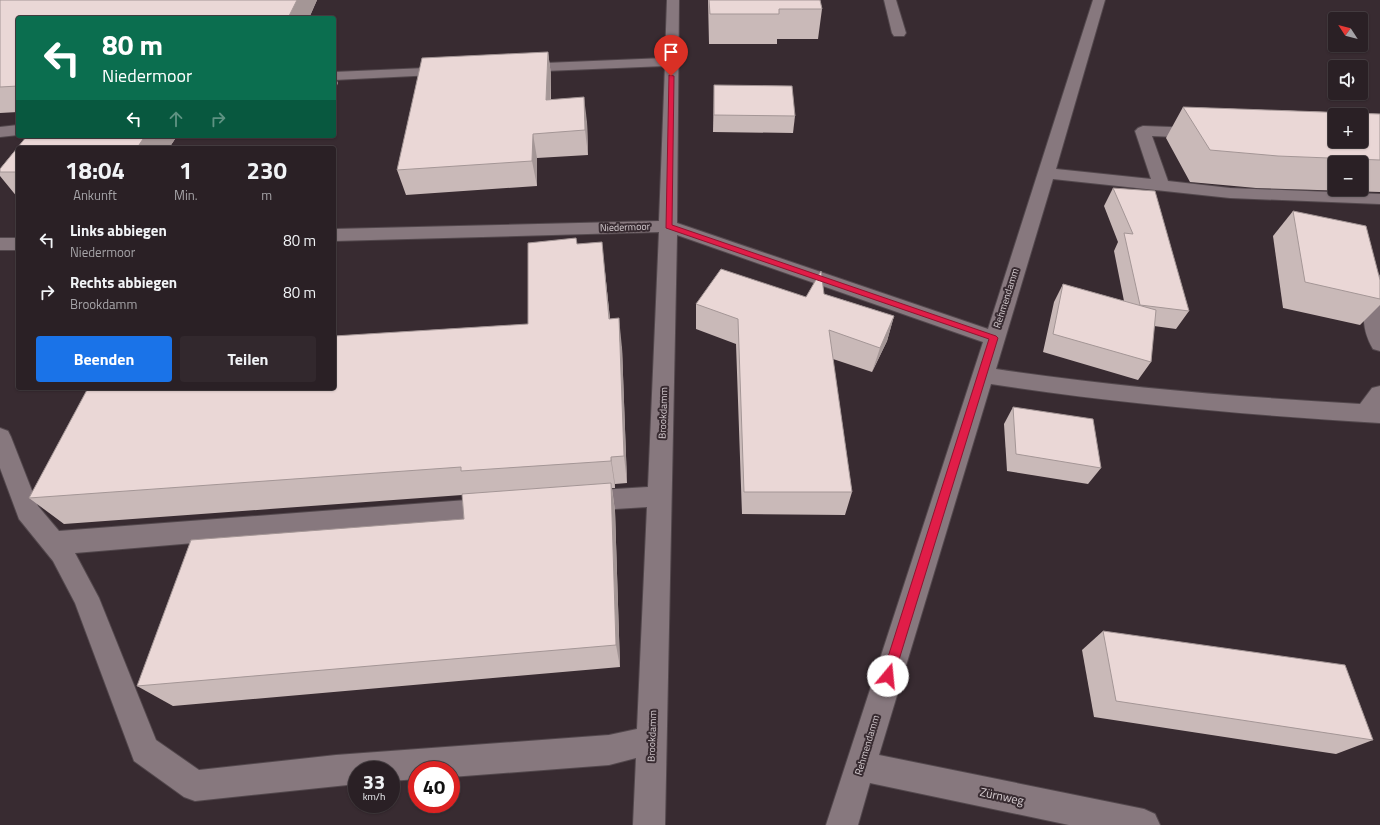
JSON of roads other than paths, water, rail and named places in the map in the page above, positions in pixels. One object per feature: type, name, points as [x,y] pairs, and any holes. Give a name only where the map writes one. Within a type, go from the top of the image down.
[{"type":"street","name":"Brookdamm","points":[[649,825],[668,226],[673,0]]},
{"type":"street","points":[[890,0],[899,33]]},
{"type":"street","name":"Rehmendamm","points":[[842,825],[993,338],[1047,174],[1099,0]]},
{"type":"street","points":[[508,69],[672,62]]},
{"type":"street","points":[[336,76],[461,71]]},
{"type":"street","points":[[1160,184],[1143,131],[1212,134]]},
{"type":"street","points":[[1047,174],[1160,184],[1230,193],[1380,199]]},
{"type":"street","name":"Niedermoor","points":[[336,235],[668,226],[993,338]]},
{"type":"street","points":[[0,244],[16,244]]},
{"type":"street","points":[[1380,281],[1377,281],[1372,317],[1380,344]]},
{"type":"street","points":[[982,375],[1051,386],[1232,405],[1373,413],[1380,394]]},
{"type":"street","points":[[0,436],[28,512],[62,553],[86,598],[145,750],[195,786],[336,770],[609,750],[652,740]]},
{"type":"street","points":[[559,503],[660,496]]},
{"type":"street","points":[[55,543],[512,506]]},
{"type":"street","name":"Zürnweg","points":[[860,766],[1144,825]]}]
